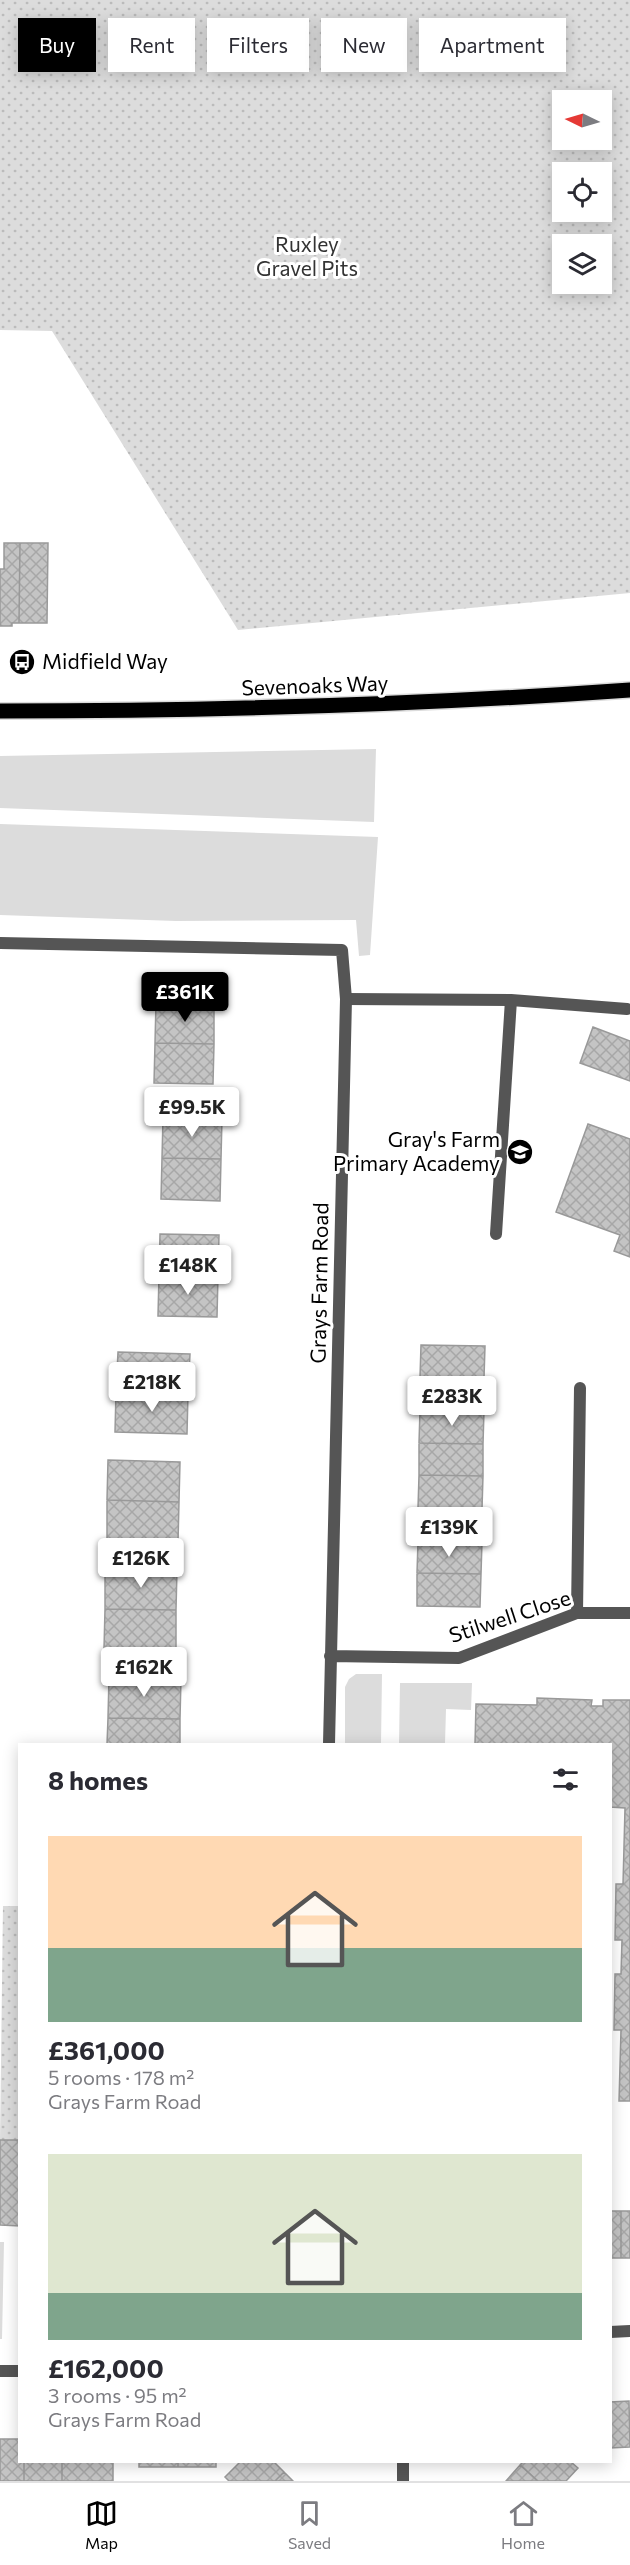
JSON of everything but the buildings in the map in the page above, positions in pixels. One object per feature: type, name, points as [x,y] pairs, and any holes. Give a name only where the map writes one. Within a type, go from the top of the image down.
[{"type":"main road","name":"Sevenoaks Way","points":[[0,711],[251,709],[457,702],[630,690]]},
{"type":"street","name":"Grays Farm Road","points":[[0,943],[342,950],[346,999],[329,1743]]},
{"type":"street","points":[[346,999],[511,1000],[627,1009]]},
{"type":"street","points":[[496,1234],[511,1000]]},
{"type":"street","points":[[577,1612],[580,1388]]},
{"type":"street","name":"Stilwell Close","points":[[330,1656],[459,1658],[577,1612],[630,1613]]},
{"type":"street","points":[[612,2332],[630,2331]]},
{"type":"street","points":[[0,2371],[18,2371]]},
{"type":"street","points":[[403,2463],[403,2481]]},
{"type":"green space","name":"Ruxley Gravel Pits","points":[[0,0],[630,0],[630,593],[238,630],[52,331],[0,330]]},
{"type":"green space","points":[[376,749],[374,822],[0,808],[0,756]]},
{"type":"green space","points":[[0,824],[378,837],[370,955],[359,956],[356,920],[176,921],[0,915]]},
{"type":"green space","points":[[356,1674],[382,1674],[381,1743],[345,1743],[345,1687],[349,1679]]},
{"type":"green space","points":[[400,1683],[472,1683],[471,1710],[446,1709],[445,1743],[399,1743]]},
{"type":"green space","points":[[3,1906],[18,1906],[18,2140],[0,2140]]},
{"type":"green space","points":[[0,2242],[4,2242],[2,2339],[0,2339]]},
{"type":"place","name":"Midfield Way","points":[[22,662]]},
{"type":"place","name":"Gray's Farm Primary Academy","points":[[520,1152]]}]
